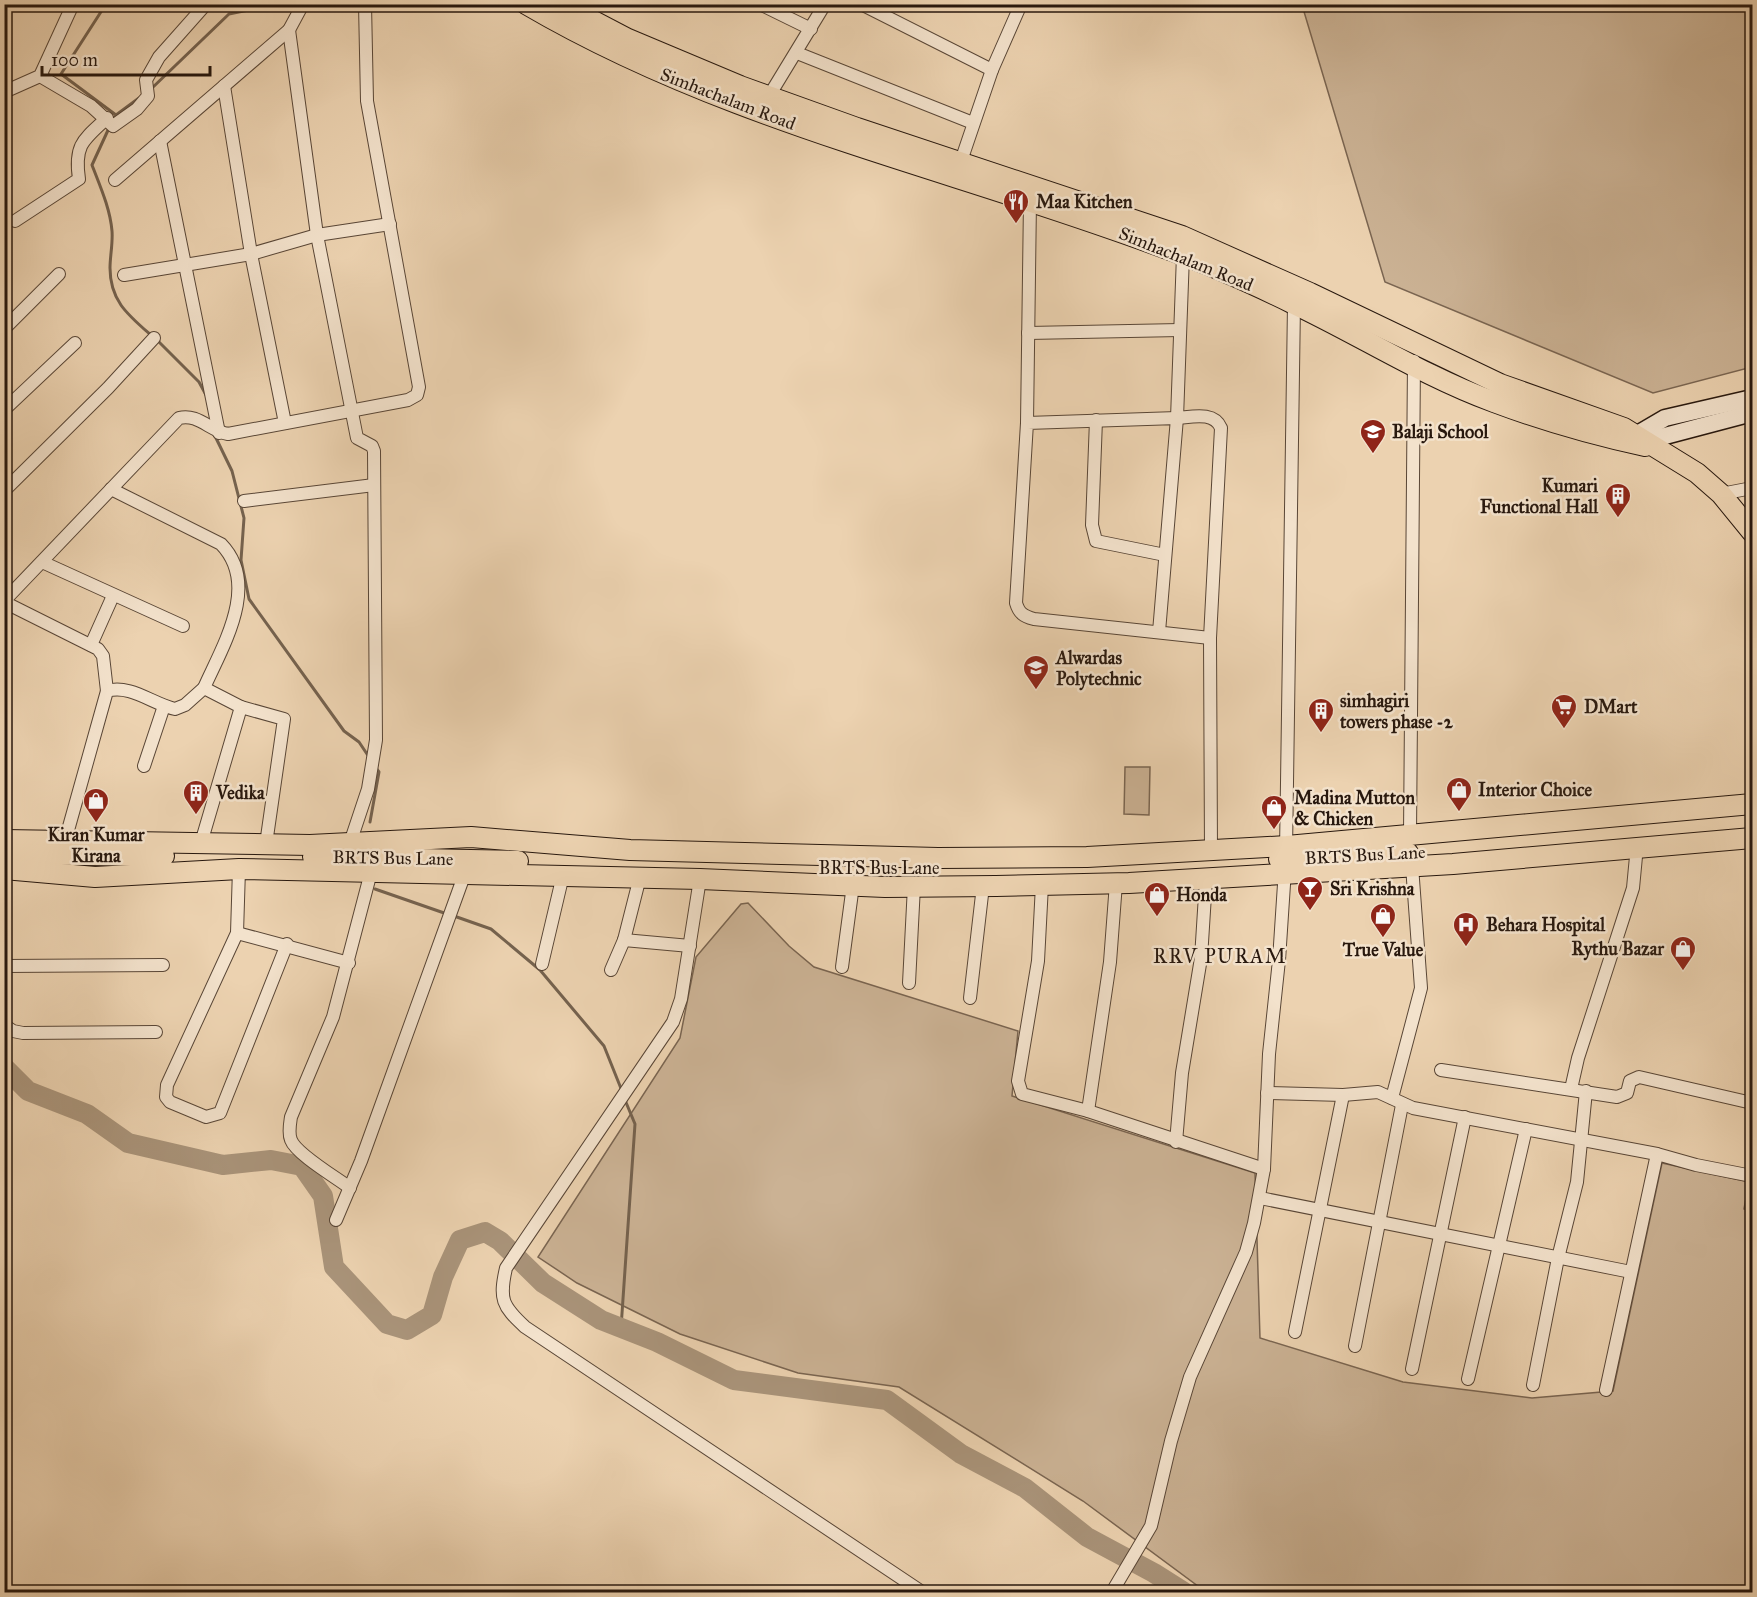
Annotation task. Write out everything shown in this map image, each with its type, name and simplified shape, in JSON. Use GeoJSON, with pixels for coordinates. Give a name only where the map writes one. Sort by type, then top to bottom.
{"type":"FeatureCollection","features":[{"type":"Feature","properties":{"kind":"main road","name":"Simhachalam Road"},"geometry":{"type":"LineString","coordinates":[[526,4],[584,19],[630,60],[819,135],[959,170],[1030,201],[1179,247],[1412,365],[1492,402],[1574,428],[1646,441],[1697,473],[1721,494],[1752,532]]}},
{"type":"Feature","properties":{"kind":"main road"},"geometry":{"type":"LineString","coordinates":[[561,4],[584,19],[628,39],[959,170],[1310,292],[1500,384],[1624,428],[1646,441]]}},
{"type":"Feature","properties":{"kind":"main road"},"geometry":{"type":"LineString","coordinates":[[4,869],[95,878],[239,869],[563,875],[914,886],[1116,883],[1206,879],[1286,859],[1410,834],[1752,804]]}},
{"type":"Feature","properties":{"kind":"main road","name":"BRTS Bus Lane"},"geometry":{"type":"LineString","coordinates":[[4,854],[407,858],[751,867],[1058,869],[1495,848],[1752,826]]}},
{"type":"Feature","properties":{"kind":"main road"},"geometry":{"type":"LineString","coordinates":[[4,840],[266,844],[499,838],[630,850],[938,858],[1087,857],[1211,851],[1286,859],[1412,866],[1752,837]]}},
{"type":"Feature","properties":{"kind":"street"},"geometry":{"type":"LineString","coordinates":[[4,92],[40,76],[73,4]]}},
{"type":"Feature","properties":{"kind":"street"},"geometry":{"type":"LineString","coordinates":[[15,221],[79,178],[77,152],[82,141],[110,122],[137,109],[148,96],[147,86],[159,57],[206,4]]}},
{"type":"Feature","properties":{"kind":"street"},"geometry":{"type":"LineString","coordinates":[[115,180],[289,30],[303,4]]}},
{"type":"Feature","properties":{"kind":"street"},"geometry":{"type":"LineString","coordinates":[[65,841],[107,691],[103,656],[91,645],[4,602],[179,418],[188,416],[219,433],[228,434],[408,400],[417,395],[418,387],[367,101],[365,4]]}},
{"type":"Feature","properties":{"kind":"street"},"geometry":{"type":"LineString","coordinates":[[760,4],[811,29]]}},
{"type":"Feature","properties":{"kind":"street"},"geometry":{"type":"LineString","coordinates":[[769,96],[825,4]]}},
{"type":"Feature","properties":{"kind":"street"},"geometry":{"type":"LineString","coordinates":[[861,4],[992,70]]}},
{"type":"Feature","properties":{"kind":"street"},"geometry":{"type":"LineString","coordinates":[[959,170],[992,70],[1021,4]]}},
{"type":"Feature","properties":{"kind":"street"},"geometry":{"type":"LineString","coordinates":[[289,30],[317,235],[357,438],[372,446],[374,451],[376,740],[371,772],[350,843]]}},
{"type":"Feature","properties":{"kind":"street"},"geometry":{"type":"LineString","coordinates":[[797,53],[973,123]]}},
{"type":"Feature","properties":{"kind":"street"},"geometry":{"type":"LineString","coordinates":[[40,76],[81,99],[110,122]]}},
{"type":"Feature","properties":{"kind":"street"},"geometry":{"type":"LineString","coordinates":[[224,86],[251,254],[285,423]]}},
{"type":"Feature","properties":{"kind":"street"},"geometry":{"type":"LineString","coordinates":[[160,141],[219,433]]}},
{"type":"Feature","properties":{"kind":"street"},"geometry":{"type":"LineString","coordinates":[[1030,201],[1027,423],[1016,603],[1018,610],[1022,615],[1034,619],[1210,639]]}},
{"type":"Feature","properties":{"kind":"street"},"geometry":{"type":"LineString","coordinates":[[124,275],[251,254],[317,235],[390,224]]}},
{"type":"Feature","properties":{"kind":"street"},"geometry":{"type":"LineString","coordinates":[[1159,632],[1176,418],[1180,330],[1179,247]]}},
{"type":"Feature","properties":{"kind":"street"},"geometry":{"type":"LineString","coordinates":[[4,328],[59,274]]}},
{"type":"Feature","properties":{"kind":"street"},"geometry":{"type":"LineString","coordinates":[[1112,1593],[1151,1526],[1171,1441],[1190,1377],[1246,1252],[1260,1198],[1286,859],[1294,304]]}},
{"type":"Feature","properties":{"kind":"street"},"geometry":{"type":"LineString","coordinates":[[1028,333],[1180,330]]}},
{"type":"Feature","properties":{"kind":"street"},"geometry":{"type":"LineString","coordinates":[[4,491],[108,388],[154,338]]}},
{"type":"Feature","properties":{"kind":"street"},"geometry":{"type":"LineString","coordinates":[[4,410],[75,343]]}},
{"type":"Feature","properties":{"kind":"street"},"geometry":{"type":"LineString","coordinates":[[1410,834],[1412,365],[1421,346]]}},
{"type":"Feature","properties":{"kind":"street"},"geometry":{"type":"LineString","coordinates":[[1646,441],[1665,418],[1752,398]]}},
{"type":"Feature","properties":{"kind":"street"},"geometry":{"type":"LineString","coordinates":[[1646,441],[1752,413]]}},
{"type":"Feature","properties":{"kind":"street"},"geometry":{"type":"LineString","coordinates":[[1027,423],[1212,417],[1218,420],[1221,428],[1210,639],[1211,851]]}},
{"type":"Feature","properties":{"kind":"street"},"geometry":{"type":"LineString","coordinates":[[1096,420],[1093,535],[1101,543],[1165,555]]}},
{"type":"Feature","properties":{"kind":"street"},"geometry":{"type":"LineString","coordinates":[[244,501],[374,485]]}},
{"type":"Feature","properties":{"kind":"street"},"geometry":{"type":"LineString","coordinates":[[1721,494],[1752,488]]}},
{"type":"Feature","properties":{"kind":"street"},"geometry":{"type":"LineString","coordinates":[[107,691],[128,691],[175,709],[185,705],[204,688],[238,608],[238,586],[231,559],[221,544],[111,489]]}},
{"type":"Feature","properties":{"kind":"street"},"geometry":{"type":"LineString","coordinates":[[42,562],[183,626]]}},
{"type":"Feature","properties":{"kind":"street"},"geometry":{"type":"LineString","coordinates":[[91,645],[112,598]]}},
{"type":"Feature","properties":{"kind":"street"},"geometry":{"type":"LineString","coordinates":[[204,688],[241,707],[284,719],[266,844]]}},
{"type":"Feature","properties":{"kind":"street"},"geometry":{"type":"LineString","coordinates":[[144,766],[164,706]]}},
{"type":"Feature","properties":{"kind":"street"},"geometry":{"type":"LineString","coordinates":[[201,843],[241,707]]}},
{"type":"Feature","properties":{"kind":"street"},"geometry":{"type":"LineString","coordinates":[[1571,1089],[1578,1058],[1633,888],[1637,846]]}},
{"type":"Feature","properties":{"kind":"street"},"geometry":{"type":"LineString","coordinates":[[1355,1346],[1381,1223],[1397,1101],[1421,988],[1412,866]]}},
{"type":"Feature","properties":{"kind":"street"},"geometry":{"type":"LineString","coordinates":[[239,869],[237,933],[165,1091],[170,1102],[206,1117],[220,1113],[287,945]]}},
{"type":"Feature","properties":{"kind":"street"},"geometry":{"type":"LineString","coordinates":[[350,1188],[299,1150],[291,1142],[289,1129],[291,1117],[333,1017],[371,872]]}},
{"type":"Feature","properties":{"kind":"street"},"geometry":{"type":"LineString","coordinates":[[336,1220],[350,1188],[465,873]]}},
{"type":"Feature","properties":{"kind":"street"},"geometry":{"type":"LineString","coordinates":[[542,964],[563,875]]}},
{"type":"Feature","properties":{"kind":"street"},"geometry":{"type":"LineString","coordinates":[[610,970],[624,940],[640,877]]}},
{"type":"Feature","properties":{"kind":"street"},"geometry":{"type":"LineString","coordinates":[[700,879],[681,999],[673,1022],[506,1269],[501,1292],[510,1313],[525,1327],[922,1593]]}},
{"type":"Feature","properties":{"kind":"street"},"geometry":{"type":"LineString","coordinates":[[1176,1142],[1182,1073],[1201,958],[1206,879]]}},
{"type":"Feature","properties":{"kind":"street"},"geometry":{"type":"LineString","coordinates":[[1088,1111],[1110,962],[1116,883]]}},
{"type":"Feature","properties":{"kind":"street"},"geometry":{"type":"LineString","coordinates":[[842,967],[853,885]]}},
{"type":"Feature","properties":{"kind":"street"},"geometry":{"type":"LineString","coordinates":[[1042,885],[1038,961],[1018,1088],[1029,1097],[1088,1111],[1176,1142],[1264,1168]]}},
{"type":"Feature","properties":{"kind":"street"},"geometry":{"type":"LineString","coordinates":[[909,983],[914,886]]}},
{"type":"Feature","properties":{"kind":"street"},"geometry":{"type":"LineString","coordinates":[[970,998],[983,886]]}},
{"type":"Feature","properties":{"kind":"street"},"geometry":{"type":"LineString","coordinates":[[237,933],[349,963]]}},
{"type":"Feature","properties":{"kind":"street"},"geometry":{"type":"LineString","coordinates":[[624,940],[690,946]]}},
{"type":"Feature","properties":{"kind":"street"},"geometry":{"type":"LineString","coordinates":[[4,966],[163,965]]}},
{"type":"Feature","properties":{"kind":"street"},"geometry":{"type":"LineString","coordinates":[[4,1025],[13,1031],[23,1033],[156,1032]]}},
{"type":"Feature","properties":{"kind":"street"},"geometry":{"type":"LineString","coordinates":[[1441,1070],[1623,1096],[1630,1081],[1639,1077],[1752,1103]]}},
{"type":"Feature","properties":{"kind":"street"},"geometry":{"type":"LineString","coordinates":[[1267,1093],[1343,1095],[1378,1092],[1397,1101],[1465,1117],[1656,1154],[1696,1166],[1752,1176]]}},
{"type":"Feature","properties":{"kind":"street"},"geometry":{"type":"LineString","coordinates":[[1533,1385],[1558,1258],[1575,1195],[1583,1141],[1586,1092]]}},
{"type":"Feature","properties":{"kind":"street"},"geometry":{"type":"LineString","coordinates":[[1295,1332],[1343,1095]]}},
{"type":"Feature","properties":{"kind":"street"},"geometry":{"type":"LineString","coordinates":[[1412,1370],[1465,1117]]}},
{"type":"Feature","properties":{"kind":"street"},"geometry":{"type":"LineString","coordinates":[[1468,1379],[1526,1129]]}},
{"type":"Feature","properties":{"kind":"street"},"geometry":{"type":"LineString","coordinates":[[1606,1390],[1656,1154]]}},
{"type":"Feature","properties":{"kind":"street"},"geometry":{"type":"LineString","coordinates":[[1260,1198],[1631,1272]]}},
{"type":"Feature","properties":{"kind":"shaded area"},"geometry":{"type":"Polygon","coordinates":[[[1302,5],[1752,5],[1752,367],[1653,393],[1385,282],[1302,5]]]}},
{"type":"Feature","properties":{"kind":"shaded area"},"geometry":{"type":"Polygon","coordinates":[[[1125,767],[1150,767],[1149,815],[1124,814],[1125,767]]]}},
{"type":"Feature","properties":{"kind":"shaded area"},"geometry":{"type":"Polygon","coordinates":[[[748,903],[789,946],[814,967],[1018,1031],[1012,1096],[1255,1173],[1260,1338],[1403,1382],[1532,1398],[1613,1391],[1662,1163],[1749,1182],[1744,1209],[1752,1211],[1752,1592],[1206,1592],[1083,1501],[899,1387],[798,1373],[680,1334],[577,1283],[538,1257],[680,1038],[696,957],[741,904],[748,903]]]}},
{"type":"Feature","properties":{"kind":"waterway"},"geometry":{"type":"LineString","coordinates":[[106,4],[61,74],[116,115],[114,120]]}},
{"type":"Feature","properties":{"kind":"waterway"},"geometry":{"type":"LineString","coordinates":[[151,89],[229,14],[258,8],[261,4]]}},
{"type":"Feature","properties":{"kind":"waterway"},"geometry":{"type":"LineString","coordinates":[[116,115],[139,98]]}},
{"type":"Feature","properties":{"kind":"waterway"},"geometry":{"type":"LineString","coordinates":[[109,128],[92,165],[111,222],[110,263],[113,290],[128,314],[152,336]]}},
{"type":"Feature","properties":{"kind":"waterway"},"geometry":{"type":"LineString","coordinates":[[157,340],[199,382],[206,395]]}},
{"type":"Feature","properties":{"kind":"waterway"},"geometry":{"type":"LineString","coordinates":[[215,436],[232,471],[244,518],[241,560],[249,599],[344,731],[359,742],[369,757]]}},
{"type":"Feature","properties":{"kind":"waterway"},"geometry":{"type":"LineString","coordinates":[[370,822],[379,772],[376,768]]}},
{"type":"Feature","properties":{"kind":"waterway"},"geometry":{"type":"LineString","coordinates":[[375,889],[447,914]]}},
{"type":"Feature","properties":{"kind":"waterway"},"geometry":{"type":"LineString","coordinates":[[454,916],[491,929],[540,970],[604,1046],[622,1091]]}},
{"type":"Feature","properties":{"kind":"waterway"},"geometry":{"type":"LineString","coordinates":[[4,1067],[28,1091],[87,1114],[128,1143],[223,1165],[271,1160],[302,1166],[323,1196],[334,1267],[387,1324],[407,1330],[432,1315],[443,1277],[460,1240],[485,1232],[500,1241],[543,1283],[601,1320],[657,1342],[734,1380],[887,1400],[961,1454],[1025,1488],[1087,1537],[1184,1592]]}},
{"type":"Feature","properties":{"kind":"waterway"},"geometry":{"type":"LineString","coordinates":[[621,1328],[635,1124],[625,1100]]}},
{"type":"Feature","properties":{"kind":"place","name":"Maa Kitchen"},"geometry":{"type":"Point","coordinates":[1016,225]}},
{"type":"Feature","properties":{"kind":"place","name":"Balaji School"},"geometry":{"type":"Point","coordinates":[1373,455]}},
{"type":"Feature","properties":{"kind":"place","name":"Kumari Functional Hall"},"geometry":{"type":"Point","coordinates":[1618,519]}},
{"type":"Feature","properties":{"kind":"place","name":"Alwardas Polytechnic"},"geometry":{"type":"Point","coordinates":[1036,691]}},
{"type":"Feature","properties":{"kind":"place","name":"DMart"},"geometry":{"type":"Point","coordinates":[1564,730]}},
{"type":"Feature","properties":{"kind":"place","name":"simhagiri towers phase -2"},"geometry":{"type":"Point","coordinates":[1321,734]}},
{"type":"Feature","properties":{"kind":"place","name":"Interior Choice"},"geometry":{"type":"Point","coordinates":[1459,813]}},
{"type":"Feature","properties":{"kind":"place","name":"Vedika"},"geometry":{"type":"Point","coordinates":[196,816]}},
{"type":"Feature","properties":{"kind":"place","name":"Kiran Kumar Kirana"},"geometry":{"type":"Point","coordinates":[96,824]}},
{"type":"Feature","properties":{"kind":"place","name":"Madina Mutton & Chicken"},"geometry":{"type":"Point","coordinates":[1274,831]}},
{"type":"Feature","properties":{"kind":"place","name":"Sri Krishna"},"geometry":{"type":"Point","coordinates":[1310,912]}},
{"type":"Feature","properties":{"kind":"place","name":"Honda"},"geometry":{"type":"Point","coordinates":[1157,918]}},
{"type":"Feature","properties":{"kind":"place","name":"True Value"},"geometry":{"type":"Point","coordinates":[1383,939]}},
{"type":"Feature","properties":{"kind":"place","name":"Behara Hospital"},"geometry":{"type":"Point","coordinates":[1466,948]}},
{"type":"Feature","properties":{"kind":"place","name":"Rythu Bazar"},"geometry":{"type":"Point","coordinates":[1683,972]}},
{"type":"Feature","properties":{"kind":"district","name":"RRV PURAM"},"geometry":{"type":"Point","coordinates":[1220,956]}}]}
